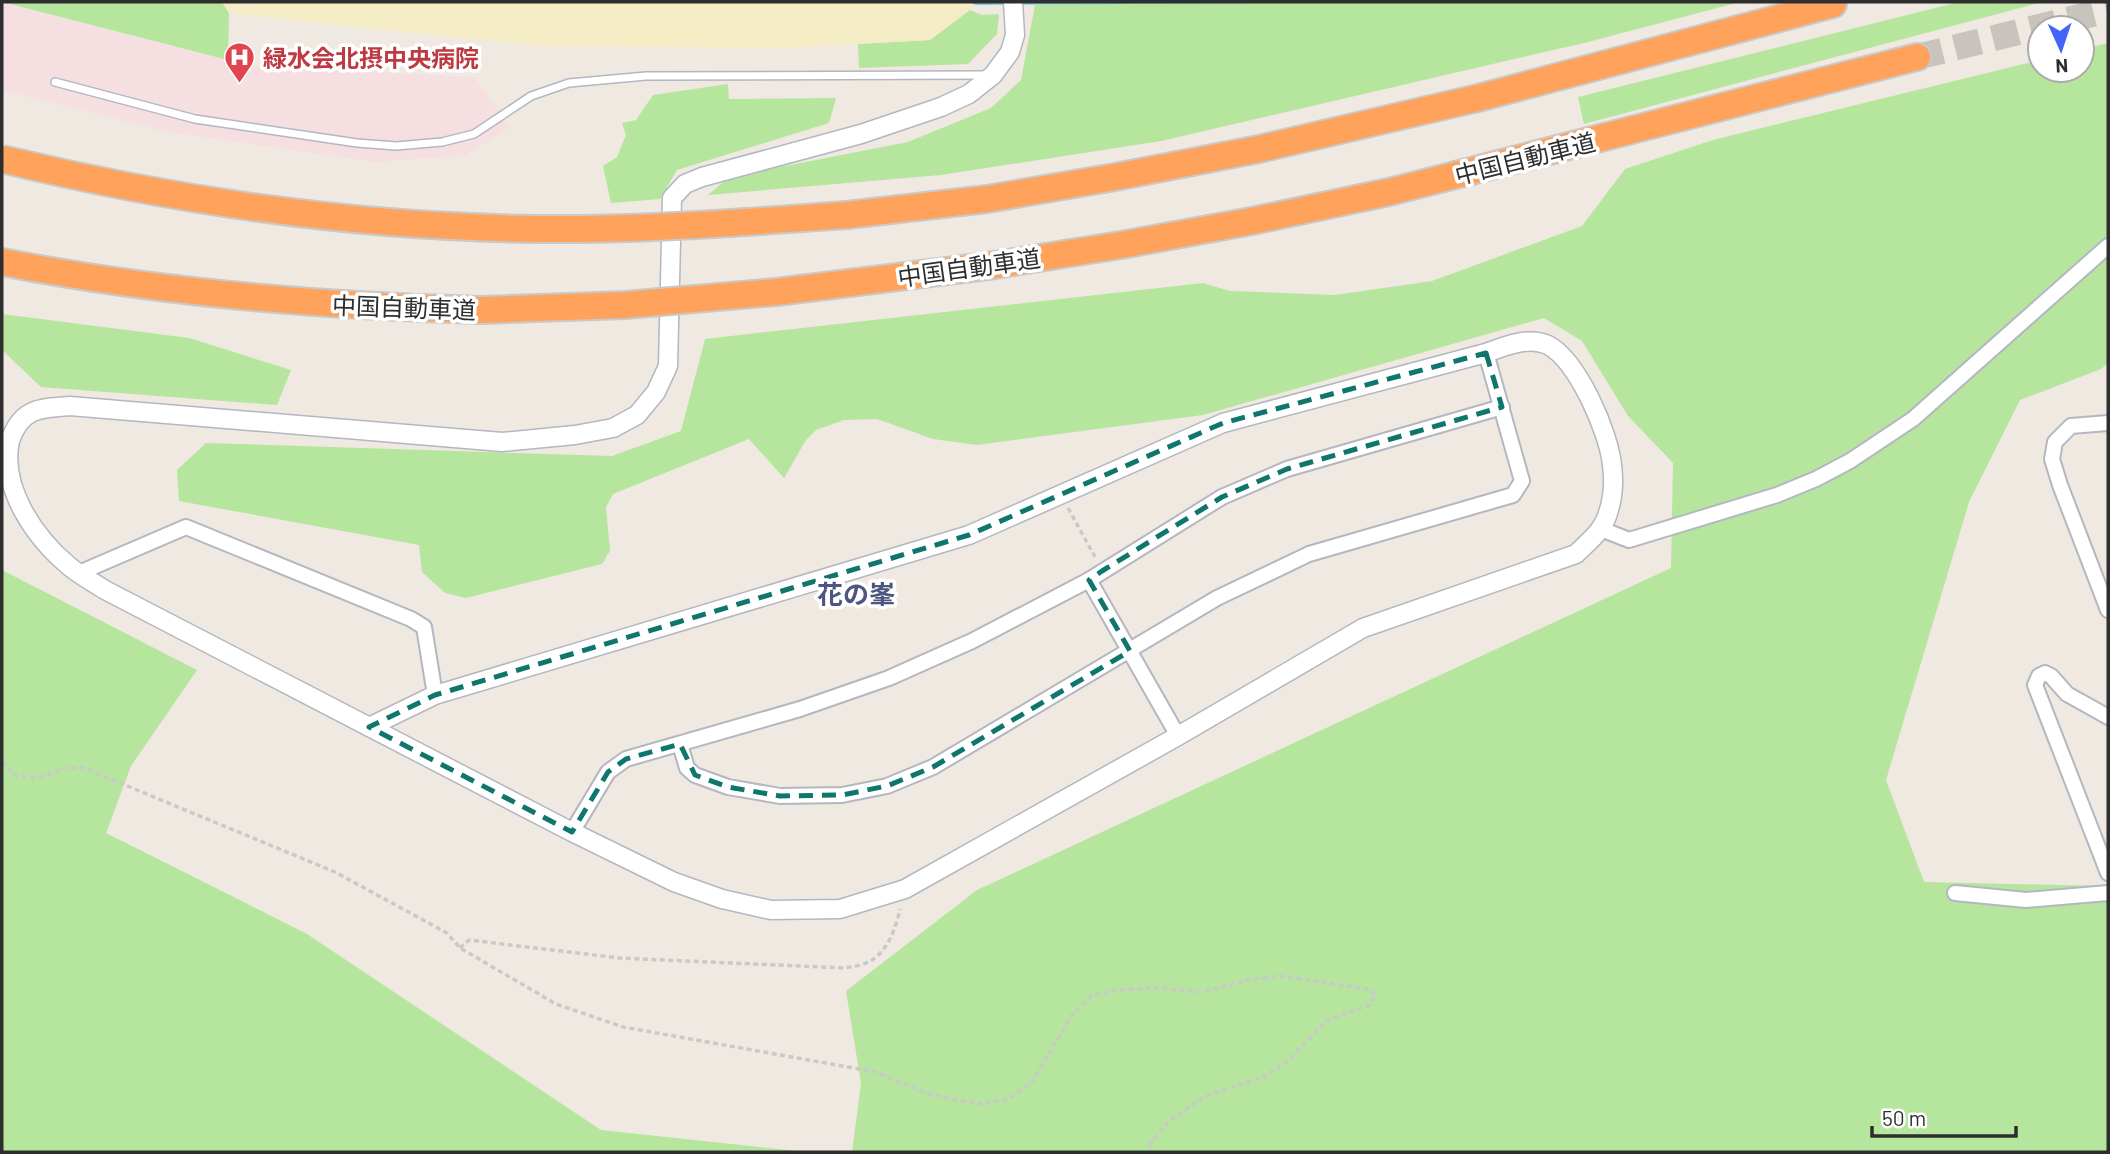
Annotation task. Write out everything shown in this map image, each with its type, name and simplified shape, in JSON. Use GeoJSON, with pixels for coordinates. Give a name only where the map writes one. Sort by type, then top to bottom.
{"type":"FeatureCollection","features":[{"type":"Feature","properties":{"kind":"highway"},"geometry":{"type":"LineString","coordinates":[[2,159],[88,180],[216,202],[338,218],[457,226],[595,229],[710,225],[847,215],[987,199],[1259,149],[1478,98],[1833,4]]}},
{"type":"Feature","properties":{"kind":"highway","name":"中国自動車道"},"geometry":{"type":"LineString","coordinates":[[2,262],[102,279],[266,299],[366,307],[482,310],[625,305],[776,292],[995,265],[1226,226],[1390,192],[1917,57]]}},
{"type":"Feature","properties":{"kind":"street"},"geometry":{"type":"LineString","coordinates":[[369,727],[435,695],[969,535],[1223,423],[1486,353],[1518,341],[1547,345],[1568,362],[1584,386],[1604,432],[1612,464],[1613,488],[1601,529],[1576,554],[1363,628],[1178,736],[905,889],[840,909],[771,910],[722,899],[674,882],[572,832],[369,727],[105,590],[69,567],[39,535],[19,508],[8,481],[6,455],[13,431],[24,416],[41,408],[70,406],[502,442],[575,435],[613,428],[637,415],[656,392],[668,366],[672,198],[685,184],[861,134],[941,107],[969,94],[993,75],[1010,52],[1015,35],[1013,2]]}},
{"type":"Feature","properties":{"kind":"street"},"geometry":{"type":"LineString","coordinates":[[1601,529],[1629,541],[1777,495],[1850,461],[1913,419],[2108,246]]}},
{"type":"Feature","properties":{"kind":"street"},"geometry":{"type":"LineString","coordinates":[[680,744],[687,768],[695,775],[728,787],[780,796],[842,794],[887,786],[933,767],[1217,598],[1309,554],[1513,495],[1522,481],[1486,353]]}},
{"type":"Feature","properties":{"kind":"street"},"geometry":{"type":"LineString","coordinates":[[572,832],[608,772],[626,759],[800,709],[889,678],[972,641],[1089,580],[1222,497],[1287,469],[1502,407]]}},
{"type":"Feature","properties":{"kind":"street"},"geometry":{"type":"LineString","coordinates":[[2108,423],[2071,426],[2055,442],[2052,459],[2108,610]]}},
{"type":"Feature","properties":{"kind":"street"},"geometry":{"type":"LineString","coordinates":[[79,573],[186,527],[424,626],[435,695]]}},
{"type":"Feature","properties":{"kind":"street"},"geometry":{"type":"LineString","coordinates":[[1089,580],[1178,736]]}},
{"type":"Feature","properties":{"kind":"street"},"geometry":{"type":"LineString","coordinates":[[2108,717],[2067,694],[2051,676],[2045,673],[2039,676],[2035,685],[2108,873]]}},
{"type":"Feature","properties":{"kind":"street"},"geometry":{"type":"LineString","coordinates":[[1955,893],[2026,901],[2108,893]]}},
{"type":"Feature","properties":{"kind":"lane"},"geometry":{"type":"LineString","coordinates":[[55,82],[195,119],[357,143],[396,146],[442,142],[474,134],[531,96],[569,83],[646,76],[993,75]]}},
{"type":"Feature","properties":{"kind":"path"},"geometry":{"type":"LineString","coordinates":[[1061,495],[1090,548]]}},
{"type":"Feature","properties":{"kind":"path"},"geometry":{"type":"LineString","coordinates":[[2,762],[17,776],[37,778],[65,768],[84,768],[335,872],[447,933],[460,948],[556,1004],[623,1027],[876,1072],[926,1093],[956,1100],[981,1104],[1009,1099],[1031,1083],[1073,1014],[1091,995],[1118,990],[1158,988],[1202,992],[1252,979],[1282,976],[1367,989],[1376,994],[1369,1005],[1326,1021],[1290,1059],[1264,1077],[1206,1096],[1172,1119],[1151,1141],[1150,1152]]}},
{"type":"Feature","properties":{"kind":"path"},"geometry":{"type":"LineString","coordinates":[[460,948],[469,940],[619,958],[844,968],[869,962],[886,946],[897,923],[905,889]]}},
{"type":"Feature","properties":{"kind":"highlighted area"},"geometry":{"type":"Polygon","coordinates":[[[1486,353],[1502,407],[1287,469],[1222,497],[1089,580],[1130,651],[933,767],[887,786],[842,795],[780,796],[728,787],[695,775],[680,744],[626,759],[608,772],[572,832],[369,727],[435,695],[969,535],[1223,423],[1486,353]]]}},
{"type":"Feature","properties":{"kind":"shaded area","name":"緑水会北摂中央病院"},"geometry":{"type":"Polygon","coordinates":[[[2,3],[251,66],[474,77],[509,127],[466,155],[375,162],[168,132],[2,90],[2,3]]]}},
{"type":"Feature","properties":{"kind":"green space"},"geometry":{"type":"Polygon","coordinates":[[[2,2],[222,2],[229,13],[228,60],[2,2]]]}},
{"type":"Feature","properties":{"kind":"green space"},"geometry":{"type":"Polygon","coordinates":[[[1206,2],[1740,2],[1588,42],[1161,141],[941,175],[708,195],[729,177],[908,142],[991,108],[1021,80],[1035,5],[1206,2]]]}},
{"type":"Feature","properties":{"kind":"green space"},"geometry":{"type":"Polygon","coordinates":[[[1959,2],[2042,2],[1584,124],[1578,97],[1959,2]]]}},
{"type":"Feature","properties":{"kind":"green space"},"geometry":{"type":"Polygon","coordinates":[[[970,10],[982,15],[999,14],[997,34],[968,64],[859,68],[858,44],[930,40],[970,10]]]}},
{"type":"Feature","properties":{"kind":"green space"},"geometry":{"type":"Polygon","coordinates":[[[2108,43],[2108,363],[2101,369],[2020,400],[1969,502],[1886,780],[1924,882],[2108,886],[2108,1152],[852,1152],[861,1083],[846,991],[977,890],[1671,568],[1673,463],[1628,416],[1582,341],[1544,318],[1203,415],[977,445],[933,439],[877,419],[844,420],[816,430],[806,440],[784,478],[749,439],[613,494],[606,507],[610,551],[602,564],[466,598],[445,593],[422,572],[419,545],[179,501],[177,470],[206,443],[612,456],[681,431],[705,339],[1203,283],[1230,291],[1335,295],[1432,281],[1582,226],[1625,169],[1713,140],[2026,63],[2026,84],[2096,84],[2096,46],[2108,43]]]}},
{"type":"Feature","properties":{"kind":"green space"},"geometry":{"type":"Polygon","coordinates":[[[728,84],[729,99],[836,98],[829,123],[677,170],[660,199],[611,203],[603,166],[617,157],[626,135],[622,123],[636,120],[653,95],[728,84]]]}},
{"type":"Feature","properties":{"kind":"green space"},"geometry":{"type":"Polygon","coordinates":[[[2,314],[189,338],[291,370],[277,405],[41,387],[2,350],[2,314]]]}},
{"type":"Feature","properties":{"kind":"green space"},"geometry":{"type":"Polygon","coordinates":[[[2,570],[197,670],[131,766],[106,833],[307,934],[601,1130],[807,1152],[2,1152],[2,570]]]}},
{"type":"Feature","properties":{"kind":"sand"},"geometry":{"type":"Polygon","coordinates":[[[222,2],[967,2],[976,5],[930,40],[787,48],[536,46],[229,13],[222,2]]]}},
{"type":"Feature","properties":{"kind":"water"},"geometry":{"type":"Polygon","coordinates":[[[967,2],[1416,2],[976,5],[967,2]]]}},
{"type":"Feature","properties":{"kind":"tunnel"},"geometry":{"type":"LineString","coordinates":[[1917,57],[2108,10]]}},
{"type":"Feature","properties":{"kind":"place","name":"緑水会北摂中央病院"},"geometry":{"type":"Point","coordinates":[240,84]}},
{"type":"Feature","properties":{"kind":"district","name":"花の峯"},"geometry":{"type":"Point","coordinates":[856,593]}}]}
